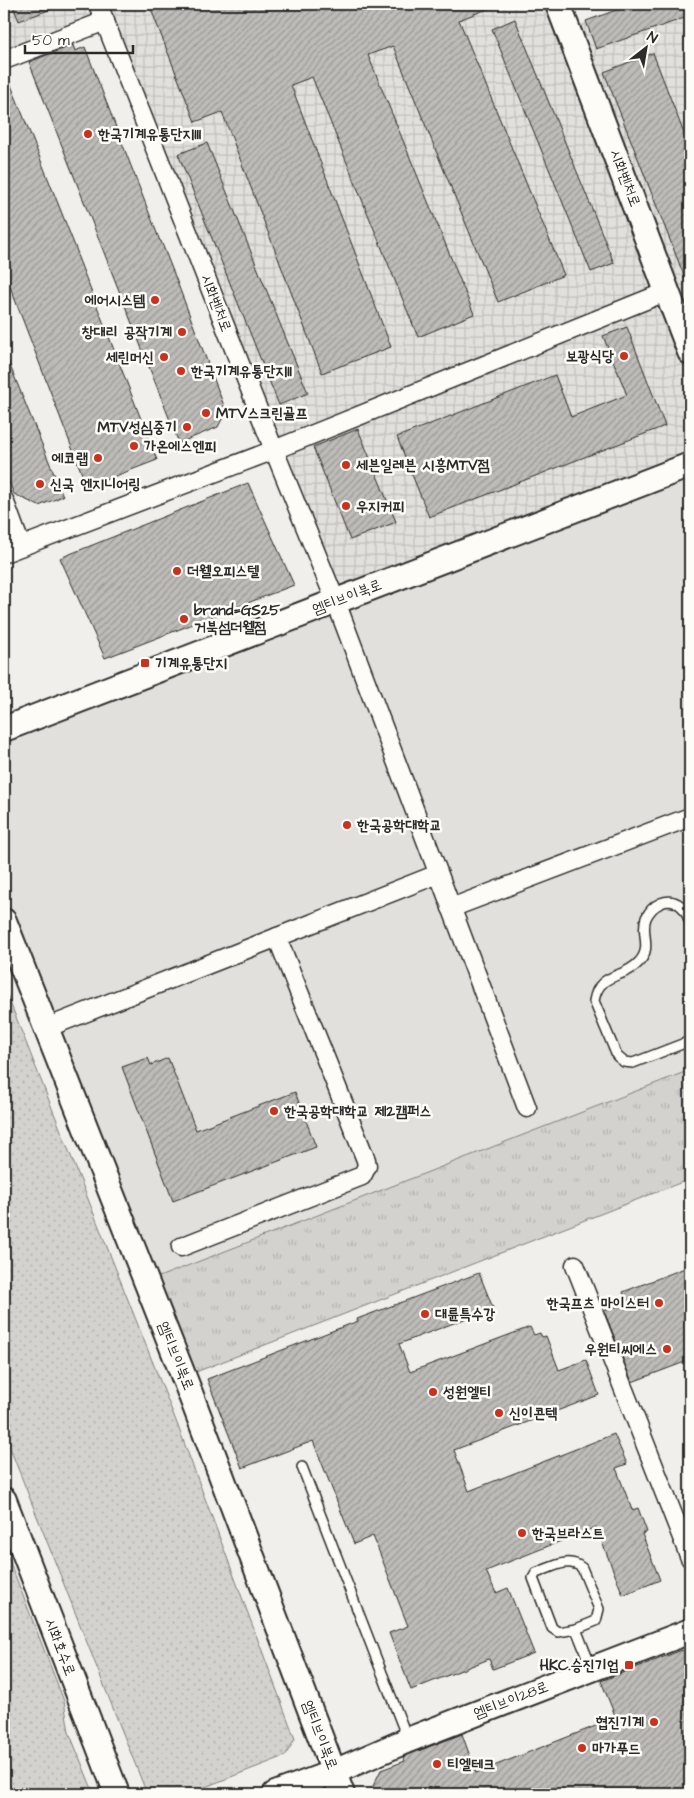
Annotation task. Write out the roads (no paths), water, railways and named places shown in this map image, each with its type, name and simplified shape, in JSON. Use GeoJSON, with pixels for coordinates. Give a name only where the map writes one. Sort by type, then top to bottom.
{"type":"FeatureCollection","features":[{"type":"Feature","properties":{"kind":"street","name":"시화벤처로"},"geometry":{"type":"LineString","coordinates":[[98,4],[336,602],[527,1108]]}},
{"type":"Feature","properties":{"kind":"street","name":"시화벤처로"},"geometry":{"type":"LineString","coordinates":[[558,4],[690,352]]}},
{"type":"Feature","properties":{"kind":"street"},"geometry":{"type":"LineString","coordinates":[[4,60],[105,21]]}},
{"type":"Feature","properties":{"kind":"street"},"geometry":{"type":"LineString","coordinates":[[4,553],[274,450],[668,291]]}},
{"type":"Feature","properties":{"kind":"street","name":"엠티브이북로"},"geometry":{"type":"LineString","coordinates":[[4,729],[690,465]]}},
{"type":"Feature","properties":{"kind":"street"},"geometry":{"type":"LineString","coordinates":[[4,500],[22,546]]}},
{"type":"Feature","properties":{"kind":"street"},"geometry":{"type":"LineString","coordinates":[[451,908],[689,822]]}},
{"type":"Feature","properties":{"kind":"street"},"geometry":{"type":"LineString","coordinates":[[46,1028],[438,874]]}},
{"type":"Feature","properties":{"kind":"street","name":"엠티브이북로"},"geometry":{"type":"LineString","coordinates":[[4,921],[187,1385],[342,1794]]}},
{"type":"Feature","properties":{"kind":"street"},"geometry":{"type":"LineString","coordinates":[[181,1247],[362,1176],[366,1172],[366,1160],[277,937]]}},
{"type":"Feature","properties":{"kind":"street"},"geometry":{"type":"LineString","coordinates":[[575,1265],[690,1558]]}},
{"type":"Feature","properties":{"kind":"street","name":"시화호수로"},"geometry":{"type":"LineString","coordinates":[[4,1500],[117,1794]]}},
{"type":"Feature","properties":{"kind":"street","name":"엠티브이28로"},"geometry":{"type":"LineString","coordinates":[[275,1794],[334,1772],[408,1740],[690,1631]]}},
{"type":"Feature","properties":{"kind":"lane"},"geometry":{"type":"LineString","coordinates":[[690,923],[681,906],[673,902],[656,904],[646,920],[646,950],[641,960],[634,967],[600,984],[595,993],[594,1001],[617,1056],[624,1062],[633,1063],[690,1041]]}},
{"type":"Feature","properties":{"kind":"lane"},"geometry":{"type":"LineString","coordinates":[[302,1467],[408,1740]]}},
{"type":"Feature","properties":{"kind":"lane"},"geometry":{"type":"LineString","coordinates":[[569,1561],[576,1563],[582,1568],[599,1609],[596,1621],[576,1629],[558,1632],[552,1628],[535,1586],[533,1578],[536,1573],[569,1561]]}},
{"type":"Feature","properties":{"kind":"lane"},"geometry":{"type":"LineString","coordinates":[[576,1629],[592,1669]]}},
{"type":"Feature","properties":{"kind":"place","name":"한국기계유통단지III"},"geometry":{"type":"Point","coordinates":[88,134]}},
{"type":"Feature","properties":{"kind":"place","name":"에어시스템"},"geometry":{"type":"Point","coordinates":[155,300]}},
{"type":"Feature","properties":{"kind":"place","name":"창대리 공작기계"},"geometry":{"type":"Point","coordinates":[182,332]}},
{"type":"Feature","properties":{"kind":"place","name":"보광식당"},"geometry":{"type":"Point","coordinates":[624,356]}},
{"type":"Feature","properties":{"kind":"place","name":"세린머신"},"geometry":{"type":"Point","coordinates":[164,357]}},
{"type":"Feature","properties":{"kind":"place","name":"한국기계유통단지II"},"geometry":{"type":"Point","coordinates":[181,371]}},
{"type":"Feature","properties":{"kind":"place","name":"MTV스크린골프"},"geometry":{"type":"Point","coordinates":[206,413]}},
{"type":"Feature","properties":{"kind":"place","name":"MTV성심중기"},"geometry":{"type":"Point","coordinates":[187,427]}},
{"type":"Feature","properties":{"kind":"place","name":"가온에스엔피"},"geometry":{"type":"Point","coordinates":[134,446]}},
{"type":"Feature","properties":{"kind":"place","name":"에코랩"},"geometry":{"type":"Point","coordinates":[98,458]}},
{"type":"Feature","properties":{"kind":"place","name":"세븐일레븐 시흥MTV점"},"geometry":{"type":"Point","coordinates":[346,465]}},
{"type":"Feature","properties":{"kind":"place","name":"신국 엔지니어링"},"geometry":{"type":"Point","coordinates":[40,484]}},
{"type":"Feature","properties":{"kind":"place","name":"우지커피"},"geometry":{"type":"Point","coordinates":[346,506]}},
{"type":"Feature","properties":{"kind":"place","name":"더웰오피스텔"},"geometry":{"type":"Point","coordinates":[177,571]}},
{"type":"Feature","properties":{"kind":"place","name":"brand=GS25 거북섬더웰점"},"geometry":{"type":"Point","coordinates":[184,619]}},
{"type":"Feature","properties":{"kind":"place","name":"기계유통단지"},"geometry":{"type":"Point","coordinates":[145,663]}},
{"type":"Feature","properties":{"kind":"place","name":"한국공학대학교"},"geometry":{"type":"Point","coordinates":[347,825]}},
{"type":"Feature","properties":{"kind":"place","name":"한국공학대학교 제2캠퍼스"},"geometry":{"type":"Point","coordinates":[274,1111]}},
{"type":"Feature","properties":{"kind":"place","name":"한국프츠 마이스터"},"geometry":{"type":"Point","coordinates":[659,1303]}},
{"type":"Feature","properties":{"kind":"place","name":"대륜특수강"},"geometry":{"type":"Point","coordinates":[425,1314]}},
{"type":"Feature","properties":{"kind":"place","name":"우원티씨에스"},"geometry":{"type":"Point","coordinates":[667,1349]}},
{"type":"Feature","properties":{"kind":"place","name":"성원엘티"},"geometry":{"type":"Point","coordinates":[433,1392]}},
{"type":"Feature","properties":{"kind":"place","name":"신이콘텍"},"geometry":{"type":"Point","coordinates":[499,1413]}},
{"type":"Feature","properties":{"kind":"place","name":"한국브라스트"},"geometry":{"type":"Point","coordinates":[522,1533]}},
{"type":"Feature","properties":{"kind":"place","name":"HKC.승진기업"},"geometry":{"type":"Point","coordinates":[629,1665]}},
{"type":"Feature","properties":{"kind":"place","name":"협진기계"},"geometry":{"type":"Point","coordinates":[654,1722]}},
{"type":"Feature","properties":{"kind":"place","name":"마가푸드"},"geometry":{"type":"Point","coordinates":[582,1748]}},
{"type":"Feature","properties":{"kind":"place","name":"티엘테크"},"geometry":{"type":"Point","coordinates":[437,1764]}}]}
